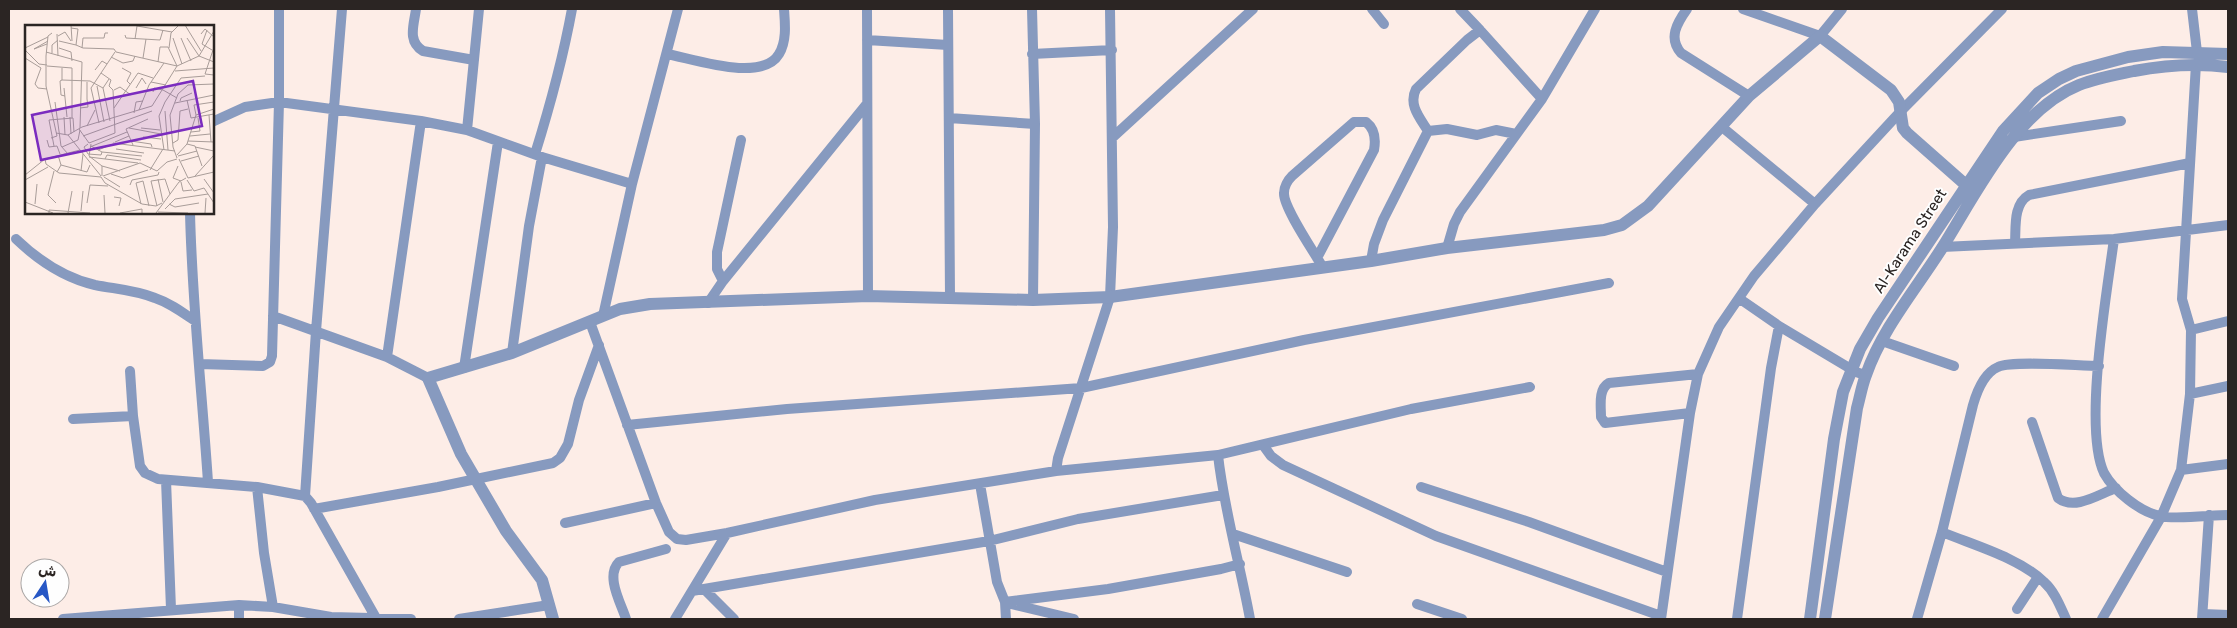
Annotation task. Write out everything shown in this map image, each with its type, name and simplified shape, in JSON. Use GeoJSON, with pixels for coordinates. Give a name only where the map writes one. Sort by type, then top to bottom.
{"type":"FeatureCollection","features":[{"type":"Feature","properties":{"kind":"street"},"geometry":{"type":"LineString","coordinates":[[200,364],[267,365],[272,356],[279,102],[279,9]]}},
{"type":"Feature","properties":{"kind":"street"},"geometry":{"type":"LineString","coordinates":[[342,9],[316,331],[305,496],[376,618]]}},
{"type":"Feature","properties":{"kind":"street"},"geometry":{"type":"LineString","coordinates":[[416,9],[412,39],[417,47],[423,51],[474,60]]}},
{"type":"Feature","properties":{"kind":"street"},"geometry":{"type":"LineString","coordinates":[[467,130],[479,9]]}},
{"type":"Feature","properties":{"kind":"street"},"geometry":{"type":"LineString","coordinates":[[512,353],[539,155],[566,46],[572,9]]}},
{"type":"Feature","properties":{"kind":"street"},"geometry":{"type":"LineString","coordinates":[[603,316],[632,184],[678,9]]}},
{"type":"Feature","properties":{"kind":"street"},"geometry":{"type":"LineString","coordinates":[[667,54],[743,69],[764,67],[775,59],[783,46],[785,36],[784,9]]}},
{"type":"Feature","properties":{"kind":"street"},"geometry":{"type":"LineString","coordinates":[[866,9],[868,296]]}},
{"type":"Feature","properties":{"kind":"street"},"geometry":{"type":"LineString","coordinates":[[948,9],[950,298]]}},
{"type":"Feature","properties":{"kind":"street"},"geometry":{"type":"LineString","coordinates":[[1032,9],[1035,124],[1033,300]]}},
{"type":"Feature","properties":{"kind":"street"},"geometry":{"type":"LineString","coordinates":[[1056,471],[1058,458],[1110,297],[1113,227],[1113,137],[1110,9]]}},
{"type":"Feature","properties":{"kind":"street"},"geometry":{"type":"LineString","coordinates":[[1113,137],[1253,9]]}},
{"type":"Feature","properties":{"kind":"street"},"geometry":{"type":"LineString","coordinates":[[1372,9],[1384,24]]}},
{"type":"Feature","properties":{"kind":"street"},"geometry":{"type":"LineString","coordinates":[[1460,9],[1542,99]]}},
{"type":"Feature","properties":{"kind":"street"},"geometry":{"type":"LineString","coordinates":[[1447,248],[1454,224],[1460,212],[1542,99],[1595,9]]}},
{"type":"Feature","properties":{"kind":"street"},"geometry":{"type":"LineString","coordinates":[[1687,9],[1676,29],[1674,38],[1677,48],[1681,53],[1749,96]]}},
{"type":"Feature","properties":{"kind":"street"},"geometry":{"type":"LineString","coordinates":[[1743,9],[1820,36],[1891,90],[1899,102],[1903,128],[1906,133],[1971,189]]}},
{"type":"Feature","properties":{"kind":"street"},"geometry":{"type":"LineString","coordinates":[[428,378],[512,353],[603,316],[634,306],[868,296],[1033,300],[1110,297],[1319,262],[1371,261],[1447,248],[1584,232],[1622,225],[1648,206],[1749,96],[1820,36],[1842,9]]}},
{"type":"Feature","properties":{"kind":"street"},"geometry":{"type":"LineString","coordinates":[[1263,445],[1271,456],[1284,465],[1436,536],[1661,617],[1690,413],[1698,374],[1719,327],[1754,276],[1815,204],[1901,111],[2002,9]]}},
{"type":"Feature","properties":{"kind":"street"},"geometry":{"type":"LineString","coordinates":[[2102,619],[2161,517],[2181,470],[2190,394],[2190,330],[2182,300],[2197,58],[2192,9]]}},
{"type":"Feature","properties":{"kind":"street"},"geometry":{"type":"LineString","coordinates":[[1428,131],[1414,107],[1413,95],[1416,89],[1480,30]]}},
{"type":"Feature","properties":{"kind":"street"},"geometry":{"type":"LineString","coordinates":[[867,40],[948,45]]}},
{"type":"Feature","properties":{"kind":"street"},"geometry":{"type":"LineString","coordinates":[[1032,54],[1112,50]]}},
{"type":"Feature","properties":{"kind":"street","name":"Al-Karama Street"},"geometry":{"type":"LineString","coordinates":[[1826,619],[1857,408],[1866,375],[1882,341],[1942,247],[2003,131],[2038,93],[2059,79],[2076,71],[2128,57],[2163,52],[2197,58],[2228,67]]}},
{"type":"Feature","properties":{"kind":"street","name":"Al-Karama Street"},"geometry":{"type":"LineString","coordinates":[[1810,619],[1834,439],[1843,392],[1867,336],[1971,189],[2014,137],[2052,100],[2078,85],[2111,75],[2197,58],[2228,54]]}},
{"type":"Feature","properties":{"kind":"street"},"geometry":{"type":"LineString","coordinates":[[214,121],[245,107],[279,102],[422,121],[467,130],[498,142],[632,184]]}},
{"type":"Feature","properties":{"kind":"street"},"geometry":{"type":"LineString","coordinates":[[708,303],[723,281],[866,105]]}},
{"type":"Feature","properties":{"kind":"street"},"geometry":{"type":"LineString","coordinates":[[949,118],[1035,124]]}},
{"type":"Feature","properties":{"kind":"street"},"geometry":{"type":"LineString","coordinates":[[387,357],[422,121]]}},
{"type":"Feature","properties":{"kind":"street"},"geometry":{"type":"LineString","coordinates":[[2014,137],[2122,121]]}},
{"type":"Feature","properties":{"kind":"street"},"geometry":{"type":"LineString","coordinates":[[1354,122],[1366,122],[1371,126],[1374,134],[1374,150],[1319,262],[1289,210],[1285,199],[1285,186],[1292,176],[1354,122]]}},
{"type":"Feature","properties":{"kind":"street"},"geometry":{"type":"LineString","coordinates":[[1722,127],[1815,204]]}},
{"type":"Feature","properties":{"kind":"street"},"geometry":{"type":"LineString","coordinates":[[1428,131],[1447,129],[1478,135],[1496,130],[1516,134]]}},
{"type":"Feature","properties":{"kind":"street"},"geometry":{"type":"LineString","coordinates":[[1371,261],[1374,244],[1382,220],[1428,131]]}},
{"type":"Feature","properties":{"kind":"street"},"geometry":{"type":"LineString","coordinates":[[723,281],[718,269],[717,252],[741,140]]}},
{"type":"Feature","properties":{"kind":"street"},"geometry":{"type":"LineString","coordinates":[[464,368],[498,142]]}},
{"type":"Feature","properties":{"kind":"street"},"geometry":{"type":"LineString","coordinates":[[2015,243],[2020,202],[2029,195],[2190,163]]}},
{"type":"Feature","properties":{"kind":"street"},"geometry":{"type":"LineString","coordinates":[[190,214],[191,286],[200,364],[208,482]]}},
{"type":"Feature","properties":{"kind":"street"},"geometry":{"type":"LineString","coordinates":[[1942,247],[2114,239],[2228,225]]}},
{"type":"Feature","properties":{"kind":"street"},"geometry":{"type":"LineString","coordinates":[[16,239],[45,264],[95,285],[136,291],[157,298],[195,321]]}},
{"type":"Feature","properties":{"kind":"street"},"geometry":{"type":"LineString","coordinates":[[2114,239],[2099,366],[2095,437],[2105,473],[2116,488],[2142,509],[2161,517],[2228,515]]}},
{"type":"Feature","properties":{"kind":"street"},"geometry":{"type":"LineString","coordinates":[[627,425],[787,409],[1082,388],[1304,340],[1609,283]]}},
{"type":"Feature","properties":{"kind":"street"},"geometry":{"type":"LineString","coordinates":[[1740,299],[1779,326],[1852,369],[1866,375]]}},
{"type":"Feature","properties":{"kind":"street"},"geometry":{"type":"LineString","coordinates":[[272,316],[387,357],[428,378],[461,454],[506,531],[542,580],[553,619]]}},
{"type":"Feature","properties":{"kind":"street"},"geometry":{"type":"LineString","coordinates":[[2190,330],[2228,321]]}},
{"type":"Feature","properties":{"kind":"street"},"geometry":{"type":"LineString","coordinates":[[590,322],[656,503],[669,532],[678,539],[686,540],[727,533],[875,500],[1056,471],[1218,455],[1411,409],[1530,387]]}},
{"type":"Feature","properties":{"kind":"street"},"geometry":{"type":"LineString","coordinates":[[1736,619],[1771,368],[1779,326]]}},
{"type":"Feature","properties":{"kind":"street"},"geometry":{"type":"LineString","coordinates":[[1882,341],[1954,366]]}},
{"type":"Feature","properties":{"kind":"street"},"geometry":{"type":"LineString","coordinates":[[314,509],[544,466],[560,458],[568,444],[579,400],[599,345]]}},
{"type":"Feature","properties":{"kind":"street"},"geometry":{"type":"LineString","coordinates":[[1917,619],[1942,532],[1972,405],[1980,385],[1998,367],[2013,364],[2099,366]]}},
{"type":"Feature","properties":{"kind":"street"},"geometry":{"type":"LineString","coordinates":[[130,371],[133,416],[140,466],[150,476],[166,480],[257,487],[305,496]]}},
{"type":"Feature","properties":{"kind":"street"},"geometry":{"type":"LineString","coordinates":[[1690,413],[1605,422],[1601,418],[1602,390],[1609,383],[1698,374]]}},
{"type":"Feature","properties":{"kind":"street"},"geometry":{"type":"LineString","coordinates":[[2190,394],[2228,386]]}},
{"type":"Feature","properties":{"kind":"street"},"geometry":{"type":"LineString","coordinates":[[73,419],[133,416]]}},
{"type":"Feature","properties":{"kind":"street"},"geometry":{"type":"LineString","coordinates":[[2032,422],[2058,498],[2069,503],[2084,501],[2116,488]]}},
{"type":"Feature","properties":{"kind":"street"},"geometry":{"type":"LineString","coordinates":[[1218,455],[1223,496],[1240,564],[1250,619]]}},
{"type":"Feature","properties":{"kind":"street"},"geometry":{"type":"LineString","coordinates":[[2181,470],[2228,464]]}},
{"type":"Feature","properties":{"kind":"street"},"geometry":{"type":"LineString","coordinates":[[166,480],[171,609]]}},
{"type":"Feature","properties":{"kind":"street"},"geometry":{"type":"LineString","coordinates":[[980,484],[997,582],[1005,602],[1005,619],[1002,619]]}},
{"type":"Feature","properties":{"kind":"street"},"geometry":{"type":"LineString","coordinates":[[257,487],[264,553],[273,607]]}},
{"type":"Feature","properties":{"kind":"street"},"geometry":{"type":"LineString","coordinates":[[1422,487],[1530,522],[1667,572]]}},
{"type":"Feature","properties":{"kind":"street"},"geometry":{"type":"LineString","coordinates":[[692,591],[989,541],[1078,519],[1223,496]]}},
{"type":"Feature","properties":{"kind":"street"},"geometry":{"type":"LineString","coordinates":[[565,523],[656,503]]}},
{"type":"Feature","properties":{"kind":"street"},"geometry":{"type":"LineString","coordinates":[[2209,515],[2202,617],[2228,615]]}},
{"type":"Feature","properties":{"kind":"street"},"geometry":{"type":"LineString","coordinates":[[1942,532],[2020,565],[2038,577],[2056,597],[2066,619]]}},
{"type":"Feature","properties":{"kind":"street"},"geometry":{"type":"LineString","coordinates":[[675,619],[727,533]]}},
{"type":"Feature","properties":{"kind":"street"},"geometry":{"type":"LineString","coordinates":[[1233,534],[1347,572]]}},
{"type":"Feature","properties":{"kind":"street"},"geometry":{"type":"LineString","coordinates":[[626,619],[613,576],[616,565],[618,562],[666,549]]}},
{"type":"Feature","properties":{"kind":"street"},"geometry":{"type":"LineString","coordinates":[[1005,602],[1108,589],[1240,564]]}},
{"type":"Feature","properties":{"kind":"street"},"geometry":{"type":"LineString","coordinates":[[2017,609],[2038,577]]}},
{"type":"Feature","properties":{"kind":"street"},"geometry":{"type":"LineString","coordinates":[[705,590],[734,619]]}},
{"type":"Feature","properties":{"kind":"street"},"geometry":{"type":"LineString","coordinates":[[1005,602],[1074,619]]}},
{"type":"Feature","properties":{"kind":"street"},"geometry":{"type":"LineString","coordinates":[[1417,604],[1462,619]]}},
{"type":"Feature","properties":{"kind":"street"},"geometry":{"type":"LineString","coordinates":[[239,605],[239,619]]}},
{"type":"Feature","properties":{"kind":"street"},"geometry":{"type":"LineString","coordinates":[[63,619],[239,605],[273,607],[315,617],[411,619]]}},
{"type":"Feature","properties":{"kind":"street"},"geometry":{"type":"LineString","coordinates":[[459,619],[549,605]]}}]}
